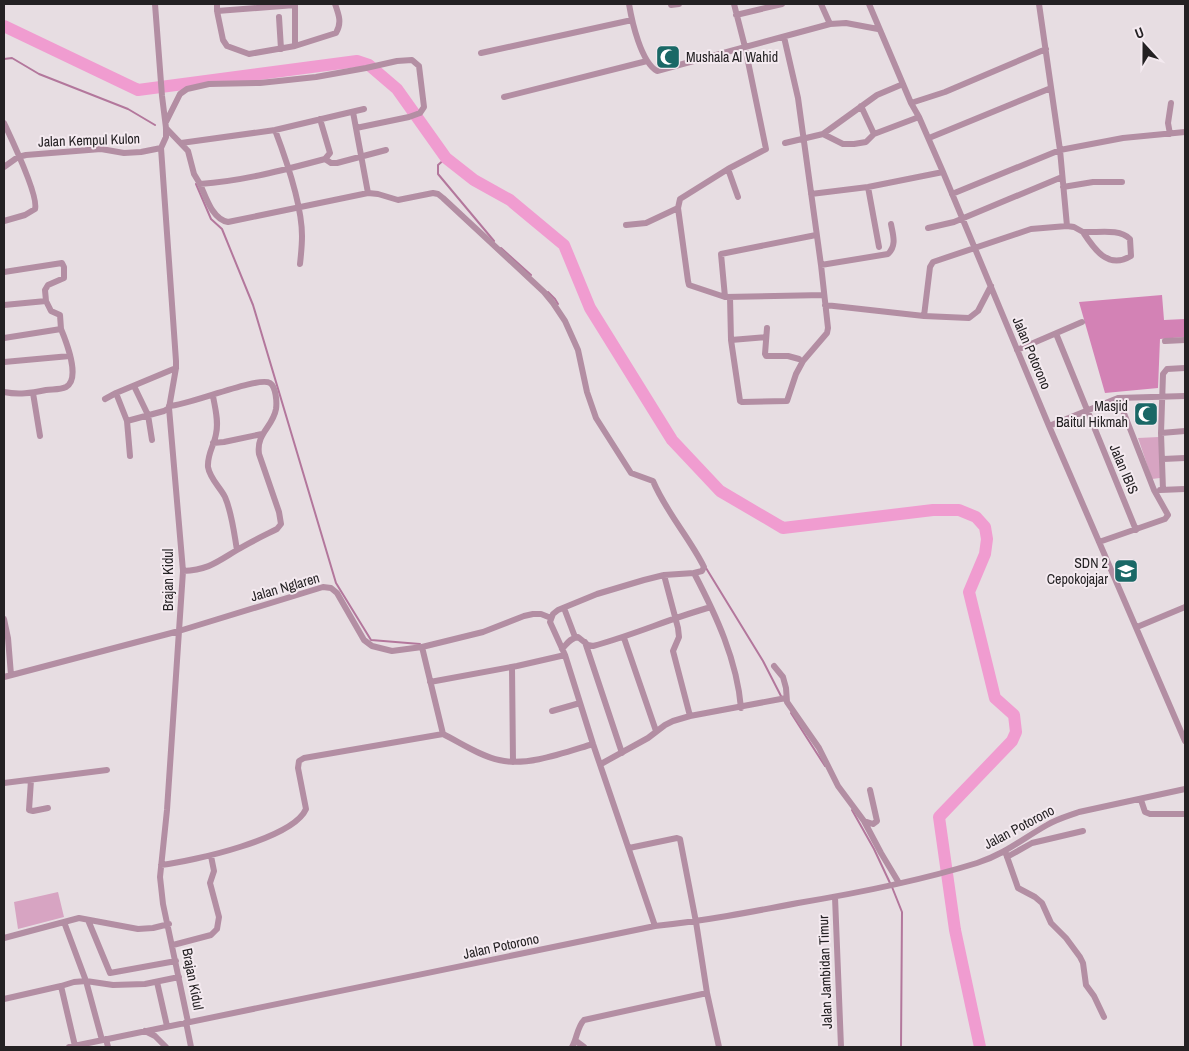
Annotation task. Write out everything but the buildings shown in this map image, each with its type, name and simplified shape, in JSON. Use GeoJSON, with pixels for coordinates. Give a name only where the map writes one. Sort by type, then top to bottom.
{"type":"FeatureCollection","features":[{"type":"Feature","properties":{"kind":"street"},"geometry":{"type":"LineString","coordinates":[[155,4],[160,78],[166,125],[188,151],[194,174],[210,207],[222,221],[234,221],[368,193],[398,200],[438,194],[491,242],[553,303],[565,321],[578,350],[593,411],[631,472],[653,481],[659,496],[672,518],[704,567],[702,571],[694,573],[664,575],[634,582],[564,608],[553,614],[550,622],[563,652],[656,926]]}},
{"type":"Feature","properties":{"kind":"street"},"geometry":{"type":"LineString","coordinates":[[217,4],[223,40],[227,46],[249,54],[295,46],[336,34],[340,26],[340,16],[335,4]]}},
{"type":"Feature","properties":{"kind":"street"},"geometry":{"type":"LineString","coordinates":[[629,4],[632,20],[647,61],[657,71],[830,24],[846,23],[878,29]]}},
{"type":"Feature","properties":{"kind":"street"},"geometry":{"type":"LineString","coordinates":[[671,6],[679,4]]}},
{"type":"Feature","properties":{"kind":"street"},"geometry":{"type":"LineString","coordinates":[[734,4],[766,149],[728,169],[680,199],[678,208],[689,285],[727,297],[824,295]]}},
{"type":"Feature","properties":{"kind":"street"},"geometry":{"type":"LineString","coordinates":[[736,15],[782,4]]}},
{"type":"Feature","properties":{"kind":"street"},"geometry":{"type":"LineString","coordinates":[[821,4],[830,24]]}},
{"type":"Feature","properties":{"kind":"street","name":"Jalan Potorono"},"geometry":{"type":"LineString","coordinates":[[868,4],[902,84],[944,172],[1049,426],[1185,740]]}},
{"type":"Feature","properties":{"kind":"street"},"geometry":{"type":"LineString","coordinates":[[1039,4],[1060,150],[1067,226]]}},
{"type":"Feature","properties":{"kind":"street"},"geometry":{"type":"LineString","coordinates":[[217,12],[295,5],[295,46]]}},
{"type":"Feature","properties":{"kind":"street"},"geometry":{"type":"LineString","coordinates":[[280,17],[281,49]]}},
{"type":"Feature","properties":{"kind":"street"},"geometry":{"type":"LineString","coordinates":[[481,53],[632,20]]}},
{"type":"Feature","properties":{"kind":"street"},"geometry":{"type":"LineString","coordinates":[[784,37],[798,98],[821,265],[828,328],[803,361],[796,374],[787,401],[742,402],[740,401],[731,340],[721,254],[816,234]]}},
{"type":"Feature","properties":{"kind":"street"},"geometry":{"type":"LineString","coordinates":[[911,103],[954,89],[1046,49]]}},
{"type":"Feature","properties":{"kind":"street"},"geometry":{"type":"LineString","coordinates":[[166,125],[180,94],[188,88],[209,84],[260,83],[316,77],[397,61],[409,60],[417,63],[424,107],[422,111],[409,117],[356,128]]}},
{"type":"Feature","properties":{"kind":"street"},"geometry":{"type":"LineString","coordinates":[[504,97],[647,61]]}},
{"type":"Feature","properties":{"kind":"street"},"geometry":{"type":"LineString","coordinates":[[785,143],[823,134],[877,95],[902,84]]}},
{"type":"Feature","properties":{"kind":"street"},"geometry":{"type":"LineString","coordinates":[[929,138],[1051,88]]}},
{"type":"Feature","properties":{"kind":"street"},"geometry":{"type":"LineString","coordinates":[[1170,134],[1168,123],[1171,103]]}},
{"type":"Feature","properties":{"kind":"street"},"geometry":{"type":"LineString","coordinates":[[861,106],[874,134]]}},
{"type":"Feature","properties":{"kind":"street"},"geometry":{"type":"LineString","coordinates":[[181,143],[275,130],[364,109]]}},
{"type":"Feature","properties":{"kind":"street"},"geometry":{"type":"LineString","coordinates":[[353,112],[368,193]]}},
{"type":"Feature","properties":{"kind":"street"},"geometry":{"type":"LineString","coordinates":[[823,134],[843,144],[866,142],[874,134],[919,117]]}},
{"type":"Feature","properties":{"kind":"street"},"geometry":{"type":"LineString","coordinates":[[200,184],[227,182],[325,159],[330,153],[320,119]]}},
{"type":"Feature","properties":{"kind":"street"},"geometry":{"type":"LineString","coordinates":[[4,123],[30,182],[36,206],[35,209],[25,215],[4,221]]}},
{"type":"Feature","properties":{"kind":"street","name":"Brajan Kidul"},"geometry":{"type":"LineString","coordinates":[[166,125],[166,137],[161,148],[176,368],[169,407],[182,571],[167,810],[161,865],[162,891],[191,1047]]}},
{"type":"Feature","properties":{"kind":"street"},"geometry":{"type":"LineString","coordinates":[[275,130],[298,207],[302,236],[300,264]]}},
{"type":"Feature","properties":{"kind":"street"},"geometry":{"type":"LineString","coordinates":[[952,194],[1060,150],[1123,138],[1185,132]]}},
{"type":"Feature","properties":{"kind":"street","name":"Jalan Kempul Kulon"},"geometry":{"type":"LineString","coordinates":[[18,157],[101,149],[124,153],[161,148]]}},
{"type":"Feature","properties":{"kind":"street"},"geometry":{"type":"LineString","coordinates":[[325,159],[331,163],[337,163],[386,150]]}},
{"type":"Feature","properties":{"kind":"street"},"geometry":{"type":"LineString","coordinates":[[4,167],[18,157]]}},
{"type":"Feature","properties":{"kind":"street"},"geometry":{"type":"LineString","coordinates":[[728,169],[738,197]]}},
{"type":"Feature","properties":{"kind":"street"},"geometry":{"type":"LineString","coordinates":[[811,194],[944,172]]}},
{"type":"Feature","properties":{"kind":"street"},"geometry":{"type":"LineString","coordinates":[[928,228],[962,219],[1062,177]]}},
{"type":"Feature","properties":{"kind":"street"},"geometry":{"type":"LineString","coordinates":[[1063,187],[1093,182],[1122,182]]}},
{"type":"Feature","properties":{"kind":"street"},"geometry":{"type":"LineString","coordinates":[[868,186],[879,247]]}},
{"type":"Feature","properties":{"kind":"street"},"geometry":{"type":"LineString","coordinates":[[626,225],[646,223],[678,208]]}},
{"type":"Feature","properties":{"kind":"street"},"geometry":{"type":"LineString","coordinates":[[821,265],[888,254],[893,249],[894,243],[891,224]]}},
{"type":"Feature","properties":{"kind":"street"},"geometry":{"type":"LineString","coordinates":[[924,316],[930,267],[933,262],[1031,229],[1074,227],[1083,232],[1102,257],[1109,260],[1122,260],[1130,256],[1130,239],[1126,235],[1114,232],[1083,232]]}},
{"type":"Feature","properties":{"kind":"street"},"geometry":{"type":"LineString","coordinates":[[4,272],[62,263],[64,278],[48,285],[45,290],[46,301],[51,311],[60,315],[61,329],[70,356],[73,378],[71,383],[63,388],[20,395],[4,392]]}},
{"type":"Feature","properties":{"kind":"street"},"geometry":{"type":"LineString","coordinates":[[825,305],[924,316],[969,318],[978,311],[991,286]]}},
{"type":"Feature","properties":{"kind":"street"},"geometry":{"type":"LineString","coordinates":[[4,305],[46,301]]}},
{"type":"Feature","properties":{"kind":"street"},"geometry":{"type":"LineString","coordinates":[[1017,350],[1082,322]]}},
{"type":"Feature","properties":{"kind":"street"},"geometry":{"type":"LineString","coordinates":[[767,328],[766,356],[788,356],[799,359]]}},
{"type":"Feature","properties":{"kind":"street"},"geometry":{"type":"LineString","coordinates":[[4,338],[61,329]]}},
{"type":"Feature","properties":{"kind":"street","name":"Jalan IBIS"},"geometry":{"type":"LineString","coordinates":[[1055,334],[1136,530]]}},
{"type":"Feature","properties":{"kind":"street"},"geometry":{"type":"LineString","coordinates":[[731,340],[766,337]]}},
{"type":"Feature","properties":{"kind":"street"},"geometry":{"type":"LineString","coordinates":[[1165,341],[1185,340]]}},
{"type":"Feature","properties":{"kind":"street"},"geometry":{"type":"LineString","coordinates":[[4,362],[70,356]]}},
{"type":"Feature","properties":{"kind":"street"},"geometry":{"type":"LineString","coordinates":[[105,399],[176,368]]}},
{"type":"Feature","properties":{"kind":"street"},"geometry":{"type":"LineString","coordinates":[[1163,490],[1161,433],[1164,371],[1167,369],[1185,368]]}},
{"type":"Feature","properties":{"kind":"street"},"geometry":{"type":"LineString","coordinates":[[127,421],[164,411],[169,407],[191,403],[253,384],[264,382],[270,384],[274,390],[276,410],[262,434],[258,446],[258,454],[279,512],[281,524],[276,529],[209,567],[182,571]]}},
{"type":"Feature","properties":{"kind":"street"},"geometry":{"type":"LineString","coordinates":[[134,386],[148,415],[152,440]]}},
{"type":"Feature","properties":{"kind":"street"},"geometry":{"type":"LineString","coordinates":[[33,393],[40,436]]}},
{"type":"Feature","properties":{"kind":"street"},"geometry":{"type":"LineString","coordinates":[[116,393],[127,421],[130,456]]}},
{"type":"Feature","properties":{"kind":"street"},"geometry":{"type":"LineString","coordinates":[[213,396],[218,426],[210,450],[208,469],[225,498],[237,550]]}},
{"type":"Feature","properties":{"kind":"street"},"geometry":{"type":"LineString","coordinates":[[1049,426],[1118,398],[1185,396]]}},
{"type":"Feature","properties":{"kind":"street"},"geometry":{"type":"LineString","coordinates":[[1099,542],[1168,517],[1154,490],[1118,398]]}},
{"type":"Feature","properties":{"kind":"street"},"geometry":{"type":"LineString","coordinates":[[1161,433],[1185,431]]}},
{"type":"Feature","properties":{"kind":"street"},"geometry":{"type":"LineString","coordinates":[[213,443],[262,434]]}},
{"type":"Feature","properties":{"kind":"street"},"geometry":{"type":"LineString","coordinates":[[1163,460],[1185,458]]}},
{"type":"Feature","properties":{"kind":"street"},"geometry":{"type":"LineString","coordinates":[[1154,490],[1185,489]]}},
{"type":"Feature","properties":{"kind":"street"},"geometry":{"type":"LineString","coordinates":[[694,573],[711,607],[734,665],[741,708]]}},
{"type":"Feature","properties":{"kind":"street"},"geometry":{"type":"LineString","coordinates":[[664,575],[678,628],[679,637],[673,651],[690,716]]}},
{"type":"Feature","properties":{"kind":"street","name":"Jalan Nglaren"},"geometry":{"type":"LineString","coordinates":[[7,676],[179,632],[323,587],[332,588],[337,593],[364,640],[372,646],[392,652],[484,632],[524,616],[541,614],[551,618]]}},
{"type":"Feature","properties":{"kind":"street"},"geometry":{"type":"LineString","coordinates":[[575,637],[593,646],[624,638],[675,618],[711,607]]}},
{"type":"Feature","properties":{"kind":"street"},"geometry":{"type":"LineString","coordinates":[[1137,627],[1185,607]]}},
{"type":"Feature","properties":{"kind":"street"},"geometry":{"type":"LineString","coordinates":[[564,608],[575,637]]}},
{"type":"Feature","properties":{"kind":"street"},"geometry":{"type":"LineString","coordinates":[[4,619],[8,638],[7,676]]}},
{"type":"Feature","properties":{"kind":"street"},"geometry":{"type":"LineString","coordinates":[[430,682],[512,667],[563,652],[568,642],[575,637]]}},
{"type":"Feature","properties":{"kind":"street"},"geometry":{"type":"LineString","coordinates":[[624,638],[656,731]]}},
{"type":"Feature","properties":{"kind":"street"},"geometry":{"type":"LineString","coordinates":[[585,642],[622,753]]}},
{"type":"Feature","properties":{"kind":"street"},"geometry":{"type":"LineString","coordinates":[[422,647],[443,734]]}},
{"type":"Feature","properties":{"kind":"street"},"geometry":{"type":"LineString","coordinates":[[774,666],[783,677],[786,688],[784,699],[819,748],[838,786],[864,822],[897,883]]}},
{"type":"Feature","properties":{"kind":"street"},"geometry":{"type":"LineString","coordinates":[[512,667],[513,762]]}},
{"type":"Feature","properties":{"kind":"street"},"geometry":{"type":"LineString","coordinates":[[601,764],[648,738],[673,721],[690,716],[784,699]]}},
{"type":"Feature","properties":{"kind":"street"},"geometry":{"type":"LineString","coordinates":[[552,711],[580,703]]}},
{"type":"Feature","properties":{"kind":"street"},"geometry":{"type":"LineString","coordinates":[[161,865],[211,856],[287,828],[299,820],[306,809],[298,768],[299,761],[304,758],[443,734],[495,759],[513,762],[534,760],[593,744]]}},
{"type":"Feature","properties":{"kind":"street"},"geometry":{"type":"LineString","coordinates":[[4,783],[107,770]]}},
{"type":"Feature","properties":{"kind":"street"},"geometry":{"type":"LineString","coordinates":[[32,780],[30,810],[48,808]]}},
{"type":"Feature","properties":{"kind":"street","name":"Jalan Potorono"},"geometry":{"type":"LineString","coordinates":[[72,1047],[145,1030],[341,992],[656,926],[696,922],[886,886],[1006,854],[1046,825],[1078,812],[1141,800],[1185,789]]}},
{"type":"Feature","properties":{"kind":"street"},"geometry":{"type":"LineString","coordinates":[[864,822],[872,824],[877,820],[870,790]]}},
{"type":"Feature","properties":{"kind":"street"},"geometry":{"type":"LineString","coordinates":[[1141,800],[1145,812],[1150,814],[1185,814]]}},
{"type":"Feature","properties":{"kind":"street"},"geometry":{"type":"LineString","coordinates":[[1083,831],[1032,844],[1006,854],[1018,888],[1035,897],[1042,904],[1053,925],[1066,938],[1082,960],[1086,985],[1104,1016]]}},
{"type":"Feature","properties":{"kind":"street"},"geometry":{"type":"LineString","coordinates":[[629,848],[680,838],[718,1047]]}},
{"type":"Feature","properties":{"kind":"street"},"geometry":{"type":"LineString","coordinates":[[173,946],[211,935],[216,929],[219,917],[210,883],[214,871],[211,856]]}},
{"type":"Feature","properties":{"kind":"street","name":"Jalan Jambidan Timur"},"geometry":{"type":"LineString","coordinates":[[834,897],[840,1047]]}},
{"type":"Feature","properties":{"kind":"street"},"geometry":{"type":"LineString","coordinates":[[4,938],[79,918],[138,929],[169,924]]}},
{"type":"Feature","properties":{"kind":"street"},"geometry":{"type":"LineString","coordinates":[[88,920],[110,973],[176,961]]}},
{"type":"Feature","properties":{"kind":"street"},"geometry":{"type":"LineString","coordinates":[[64,922],[108,1047]]}},
{"type":"Feature","properties":{"kind":"street"},"geometry":{"type":"LineString","coordinates":[[4,999],[74,982],[86,981],[113,985],[157,982],[179,977]]}},
{"type":"Feature","properties":{"kind":"street"},"geometry":{"type":"LineString","coordinates":[[157,982],[167,1026]]}},
{"type":"Feature","properties":{"kind":"street"},"geometry":{"type":"LineString","coordinates":[[62,986],[72,1047]]}},
{"type":"Feature","properties":{"kind":"street"},"geometry":{"type":"LineString","coordinates":[[584,1047],[574,1044],[581,1024],[587,1019],[707,993]]}},
{"type":"Feature","properties":{"kind":"street"},"geometry":{"type":"LineString","coordinates":[[145,1030],[166,1047]]}},
{"type":"Feature","properties":{"kind":"shaded area"},"geometry":{"type":"Polygon","coordinates":[[[1162,295],[1164,320],[1185,319],[1185,337],[1160,339],[1158,388],[1105,393],[1079,302],[1162,295]]]}},
{"type":"Feature","properties":{"kind":"shaded area"},"geometry":{"type":"Polygon","coordinates":[[[1159,437],[1160,478],[1152,479],[1138,438],[1159,437]]]}},
{"type":"Feature","properties":{"kind":"shaded area"},"geometry":{"type":"Polygon","coordinates":[[[58,892],[64,917],[18,929],[14,902],[58,892]]]}},
{"type":"Feature","properties":{"kind":"waterway"},"geometry":{"type":"LineString","coordinates":[[4,26],[138,90],[357,61],[369,65],[397,89],[446,158],[474,180],[510,200],[564,245],[590,308],[672,440],[720,491],[783,528],[933,510],[959,510],[976,517],[985,527],[987,539],[985,554],[969,592],[995,698],[1014,715],[1016,732],[1012,741],[939,817],[955,930],[980,1047]]}},
{"type":"Feature","properties":{"kind":"waterway"},"geometry":{"type":"LineString","coordinates":[[4,59],[12,58],[39,74],[128,109],[155,125]]}},
{"type":"Feature","properties":{"kind":"waterway"},"geometry":{"type":"LineString","coordinates":[[446,158],[438,165],[438,174],[494,241]]}},
{"type":"Feature","properties":{"kind":"waterway"},"geometry":{"type":"LineString","coordinates":[[196,184],[211,219],[222,229],[253,305],[336,583],[371,640],[420,644]]}},
{"type":"Feature","properties":{"kind":"waterway"},"geometry":{"type":"LineString","coordinates":[[501,248],[531,275]]}},
{"type":"Feature","properties":{"kind":"waterway"},"geometry":{"type":"LineString","coordinates":[[548,292],[558,304]]}},
{"type":"Feature","properties":{"kind":"waterway"},"geometry":{"type":"LineString","coordinates":[[706,568],[763,661],[782,698]]}},
{"type":"Feature","properties":{"kind":"waterway"},"geometry":{"type":"LineString","coordinates":[[791,713],[825,766]]}},
{"type":"Feature","properties":{"kind":"waterway"},"geometry":{"type":"LineString","coordinates":[[852,810],[874,849],[890,883]]}},
{"type":"Feature","properties":{"kind":"waterway"},"geometry":{"type":"LineString","coordinates":[[892,887],[902,912],[901,1047]]}},
{"type":"Feature","properties":{"kind":"place","name":"Mushala Al Wahid"},"geometry":{"type":"Point","coordinates":[668,57]}},
{"type":"Feature","properties":{"kind":"place","name":"Masjid Baitul Hikmah"},"geometry":{"type":"Point","coordinates":[1146,414]}},
{"type":"Feature","properties":{"kind":"place","name":"SDN 2 Cepokojajar"},"geometry":{"type":"Point","coordinates":[1126,571]}}]}
